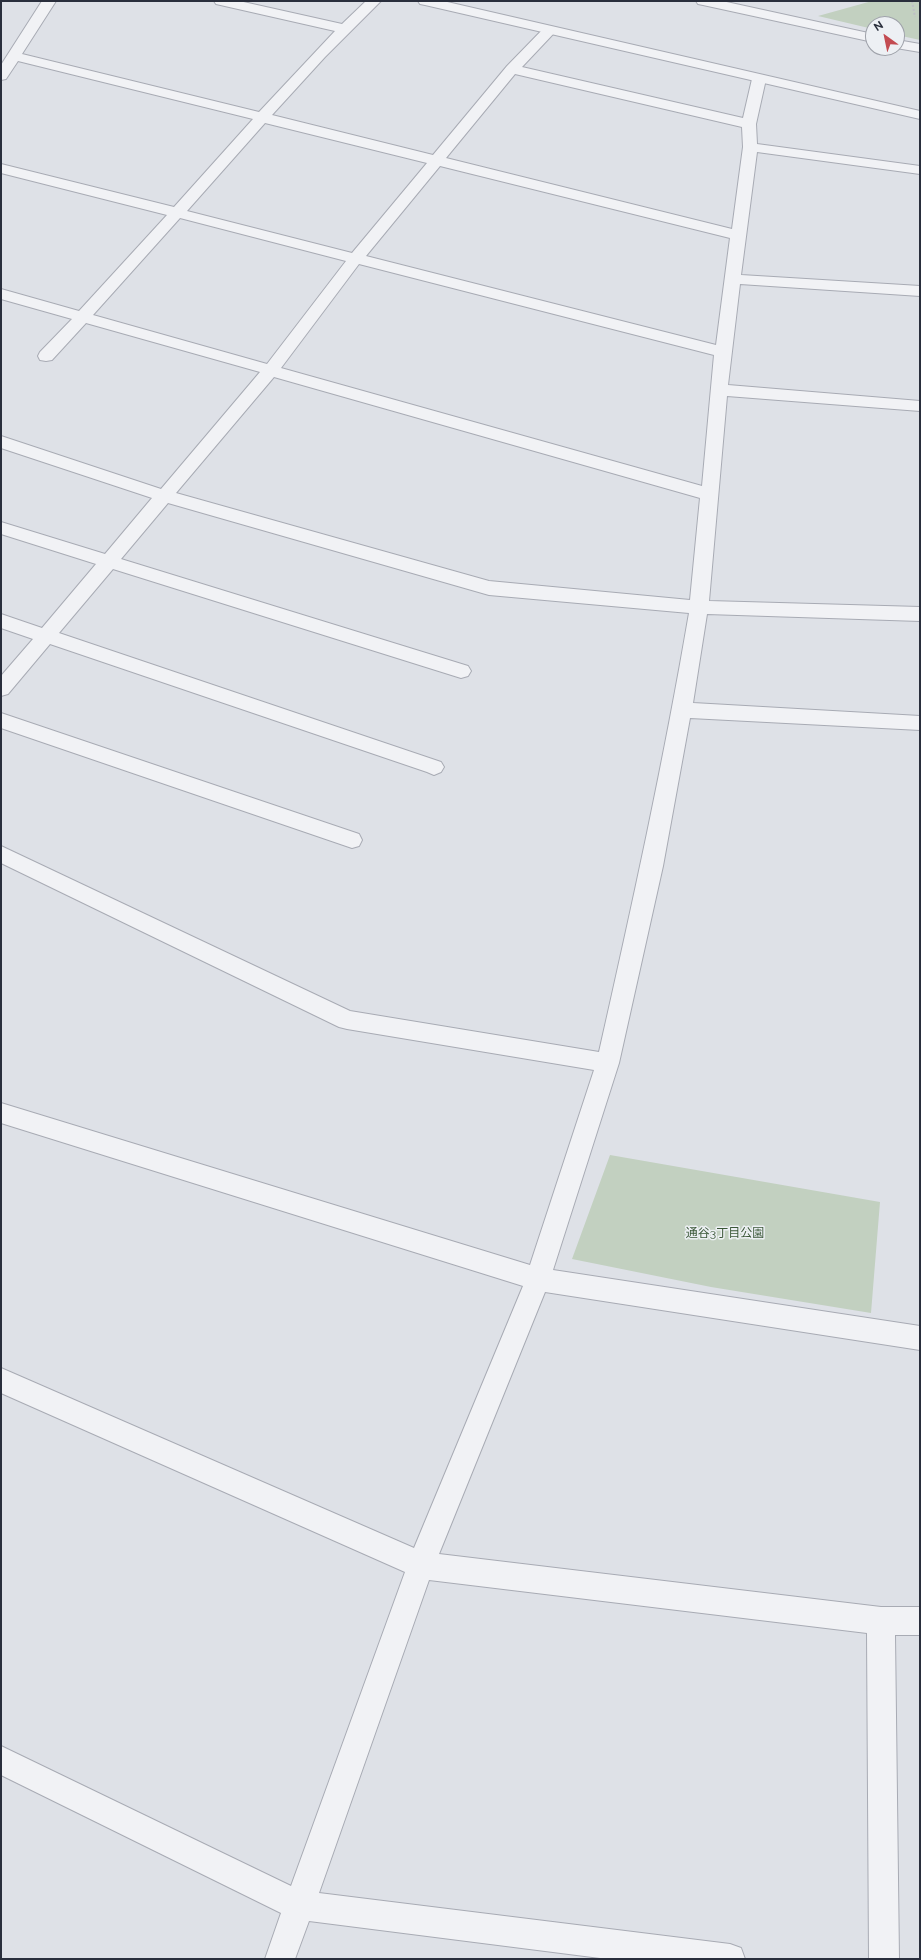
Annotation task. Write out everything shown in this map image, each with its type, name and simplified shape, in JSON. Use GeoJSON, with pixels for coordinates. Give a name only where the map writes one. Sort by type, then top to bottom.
{"type":"FeatureCollection","features":[{"type":"Feature","properties":{"kind":"street"},"geometry":{"type":"LineString","coordinates":[[1,76],[49,1]]}},
{"type":"Feature","properties":{"kind":"street"},"geometry":{"type":"LineString","coordinates":[[222,1],[344,29]]}},
{"type":"Feature","properties":{"kind":"street"},"geometry":{"type":"LineString","coordinates":[[46,356],[84,317],[261,118],[344,29],[374,1]]}},
{"type":"Feature","properties":{"kind":"street"},"geometry":{"type":"LineString","coordinates":[[425,1],[549,31],[920,115]]}},
{"type":"Feature","properties":{"kind":"street"},"geometry":{"type":"LineString","coordinates":[[703,1],[865,36]]}},
{"type":"Feature","properties":{"kind":"street"},"geometry":{"type":"LineString","coordinates":[[1,689],[271,370],[356,258],[436,160],[512,69],[549,31]]}},
{"type":"Feature","properties":{"kind":"street"},"geometry":{"type":"LineString","coordinates":[[905,45],[920,48]]}},
{"type":"Feature","properties":{"kind":"street"},"geometry":{"type":"LineString","coordinates":[[14,56],[738,235]]}},
{"type":"Feature","properties":{"kind":"street"},"geometry":{"type":"LineString","coordinates":[[512,69],[749,124]]}},
{"type":"Feature","properties":{"kind":"street"},"geometry":{"type":"LineString","coordinates":[[280,1959],[298,1904],[421,1565],[538,1279],[608,1063],[652,866],[682,710],[699,607],[723,352],[750,147],[749,124],[759,79]]}},
{"type":"Feature","properties":{"kind":"street"},"geometry":{"type":"LineString","coordinates":[[750,147],[920,170]]}},
{"type":"Feature","properties":{"kind":"street"},"geometry":{"type":"LineString","coordinates":[[1,168],[176,214],[356,258],[723,352]]}},
{"type":"Feature","properties":{"kind":"street"},"geometry":{"type":"LineString","coordinates":[[733,278],[920,291]]}},
{"type":"Feature","properties":{"kind":"street"},"geometry":{"type":"LineString","coordinates":[[1,294],[710,494]]}},
{"type":"Feature","properties":{"kind":"street"},"geometry":{"type":"LineString","coordinates":[[719,390],[920,406]]}},
{"type":"Feature","properties":{"kind":"street"},"geometry":{"type":"LineString","coordinates":[[1,442],[164,496],[488,588],[699,607],[920,614]]}},
{"type":"Feature","properties":{"kind":"street"},"geometry":{"type":"LineString","coordinates":[[1,528],[109,563],[462,671]]}},
{"type":"Feature","properties":{"kind":"street"},"geometry":{"type":"LineString","coordinates":[[1,621],[434,767]]}},
{"type":"Feature","properties":{"kind":"street"},"geometry":{"type":"LineString","coordinates":[[682,710],[920,723]]}},
{"type":"Feature","properties":{"kind":"street"},"geometry":{"type":"LineString","coordinates":[[1,720],[352,840]]}},
{"type":"Feature","properties":{"kind":"street"},"geometry":{"type":"LineString","coordinates":[[1,854],[347,1020],[608,1063]]}},
{"type":"Feature","properties":{"kind":"street"},"geometry":{"type":"LineString","coordinates":[[1,1113],[538,1279],[905,1337],[920,1338]]}},
{"type":"Feature","properties":{"kind":"street"},"geometry":{"type":"LineString","coordinates":[[1,1380],[421,1565],[881,1621],[920,1621]]}},
{"type":"Feature","properties":{"kind":"street"},"geometry":{"type":"LineString","coordinates":[[881,1621],[884,1959]]}},
{"type":"Feature","properties":{"kind":"street"},"geometry":{"type":"LineString","coordinates":[[1,1760],[298,1904],[730,1959]]}},
{"type":"Feature","properties":{"kind":"path"},"geometry":{"type":"LineString","coordinates":[[912,1],[916,19]]}},
{"type":"Feature","properties":{"kind":"green space"},"geometry":{"type":"Polygon","coordinates":[[[872,1],[920,1],[920,40],[905,37],[905,16],[865,16],[865,27],[818,16],[872,1]]]}},
{"type":"Feature","properties":{"kind":"green space","name":"通谷3丁目公園"},"geometry":{"type":"Polygon","coordinates":[[[610,1155],[880,1202],[871,1313],[711,1287],[572,1259],[610,1155]]]}}]}
